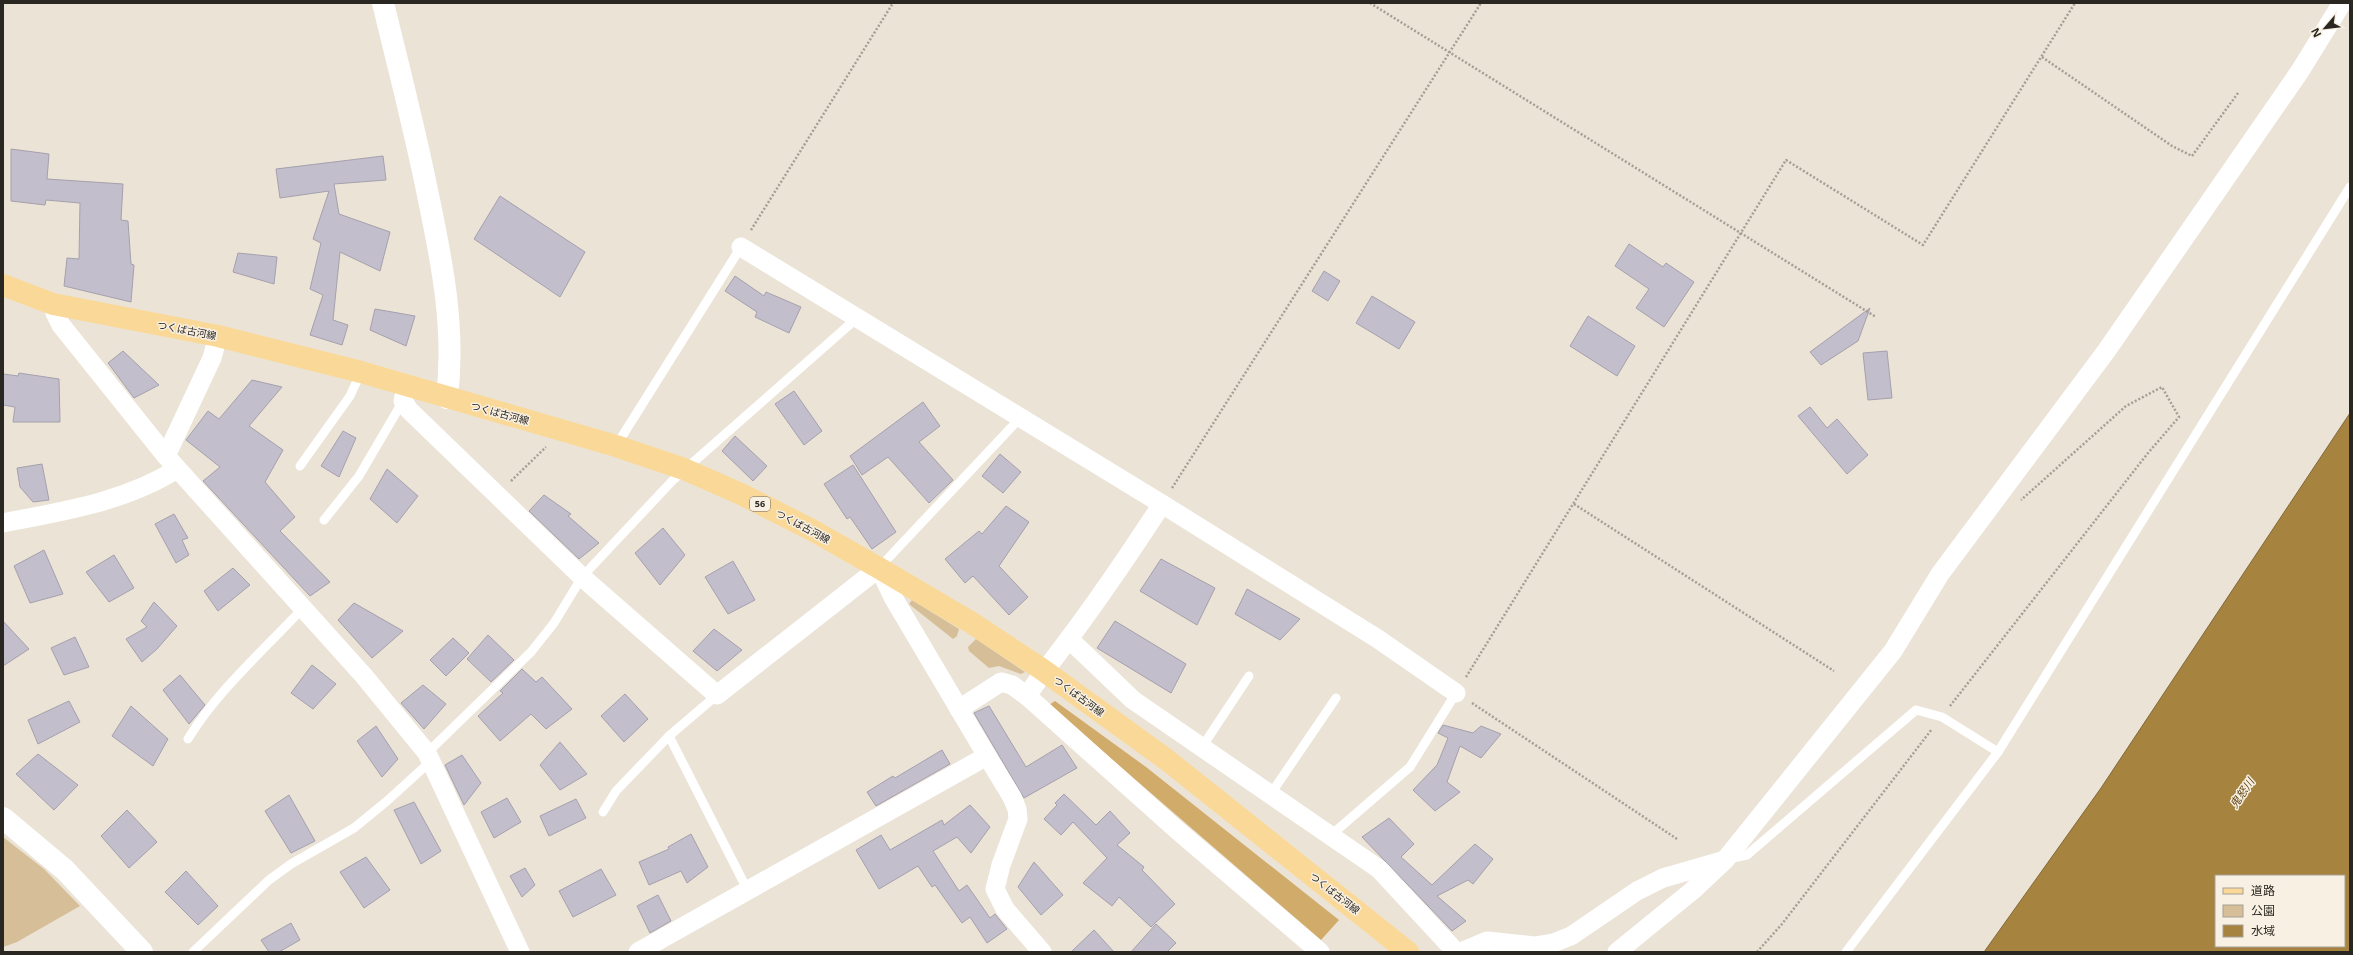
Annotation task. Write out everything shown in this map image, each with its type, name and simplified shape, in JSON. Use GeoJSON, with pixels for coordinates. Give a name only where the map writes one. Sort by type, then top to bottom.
{"type":"FeatureCollection","features":[{"type":"Feature","properties":{"kind":"main road","name":"つくば古河線"},"geometry":{"type":"LineString","coordinates":[[3,286],[53,304],[218,336],[361,372],[405,394],[447,398],[556,428],[616,446],[684,470],[778,512],[879,568],[972,623],[1043,670],[1167,760],[1408,952]]}},
{"type":"Feature","properties":{"kind":"street"},"geometry":{"type":"LineString","coordinates":[[383,3],[424,174],[445,273],[451,332],[447,398]]}},
{"type":"Feature","properties":{"kind":"street"},"geometry":{"type":"LineString","coordinates":[[1616,952],[1692,891],[1725,860],[1894,651],[1940,574],[2107,350],[2300,71],[2342,3]]}},
{"type":"Feature","properties":{"kind":"street"},"geometry":{"type":"LineString","coordinates":[[741,247],[1162,504],[1378,639],[1456,693]]}},
{"type":"Feature","properties":{"kind":"street"},"geometry":{"type":"LineString","coordinates":[[53,304],[62,325],[171,462],[364,676],[429,757],[520,952]]}},
{"type":"Feature","properties":{"kind":"street"},"geometry":{"type":"LineString","coordinates":[[3,523],[84,507],[128,493],[162,478],[171,462],[209,364],[218,336]]}},
{"type":"Feature","properties":{"kind":"street"},"geometry":{"type":"LineString","coordinates":[[405,394],[409,410],[496,495],[582,577],[717,695],[879,568],[894,599],[988,756],[1017,809],[1018,819],[1001,865],[995,888],[1005,909],[1036,950]]}},
{"type":"Feature","properties":{"kind":"street"},"geometry":{"type":"LineString","coordinates":[[1027,696],[1043,670],[1069,639],[1125,561],[1162,504]]}},
{"type":"Feature","properties":{"kind":"street"},"geometry":{"type":"LineString","coordinates":[[1069,639],[1133,700],[1379,869],[1456,952]]}},
{"type":"Feature","properties":{"kind":"street"},"geometry":{"type":"LineString","coordinates":[[959,709],[1001,682],[1012,685],[1027,696],[1177,830],[1319,952]]}},
{"type":"Feature","properties":{"kind":"street"},"geometry":{"type":"LineString","coordinates":[[638,952],[988,756]]}},
{"type":"Feature","properties":{"kind":"street"},"geometry":{"type":"LineString","coordinates":[[3,818],[65,870],[142,952]]}},
{"type":"Feature","properties":{"kind":"street"},"geometry":{"type":"LineString","coordinates":[[1461,952],[1487,941],[1535,946],[1553,943],[1571,936],[1631,895],[1663,878],[1725,860]]}},
{"type":"Feature","properties":{"kind":"lane"},"geometry":{"type":"LineString","coordinates":[[1846,952],[1998,752],[2350,187]]}},
{"type":"Feature","properties":{"kind":"lane"},"geometry":{"type":"LineString","coordinates":[[616,446],[741,247]]}},
{"type":"Feature","properties":{"kind":"lane"},"geometry":{"type":"LineString","coordinates":[[193,952],[268,880],[291,864],[354,828],[387,802],[531,652],[554,623],[582,577],[684,470],[857,318]]}},
{"type":"Feature","properties":{"kind":"lane"},"geometry":{"type":"LineString","coordinates":[[300,466],[350,396],[361,372]]}},
{"type":"Feature","properties":{"kind":"lane"},"geometry":{"type":"LineString","coordinates":[[324,520],[358,476],[405,394]]}},
{"type":"Feature","properties":{"kind":"lane"},"geometry":{"type":"LineString","coordinates":[[879,568],[1020,418]]}},
{"type":"Feature","properties":{"kind":"lane"},"geometry":{"type":"LineString","coordinates":[[188,739],[198,723],[226,690],[302,609]]}},
{"type":"Feature","properties":{"kind":"lane"},"geometry":{"type":"LineString","coordinates":[[1202,747],[1249,676]]}},
{"type":"Feature","properties":{"kind":"lane"},"geometry":{"type":"LineString","coordinates":[[1330,836],[1410,767],[1456,693]]}},
{"type":"Feature","properties":{"kind":"lane"},"geometry":{"type":"LineString","coordinates":[[603,812],[616,791],[669,736],[717,695]]}},
{"type":"Feature","properties":{"kind":"lane"},"geometry":{"type":"LineString","coordinates":[[1270,795],[1336,698]]}},
{"type":"Feature","properties":{"kind":"lane"},"geometry":{"type":"LineString","coordinates":[[1725,860],[1747,855],[1916,710],[1942,716],[1998,752]]}},
{"type":"Feature","properties":{"kind":"lane"},"geometry":{"type":"LineString","coordinates":[[669,736],[748,891]]}},
{"type":"Feature","properties":{"kind":"path"},"geometry":{"type":"LineString","coordinates":[[741,247],[893,3]]}},
{"type":"Feature","properties":{"kind":"path"},"geometry":{"type":"LineString","coordinates":[[1370,3],[1876,317]]}},
{"type":"Feature","properties":{"kind":"path"},"geometry":{"type":"LineString","coordinates":[[1162,504],[1481,3]]}},
{"type":"Feature","properties":{"kind":"path"},"geometry":{"type":"LineString","coordinates":[[1676,839],[1456,693],[1786,160],[1923,245],[2075,3]]}},
{"type":"Feature","properties":{"kind":"path"},"geometry":{"type":"LineString","coordinates":[[2042,57],[2172,146],[2192,156],[2238,93]]}},
{"type":"Feature","properties":{"kind":"path"},"geometry":{"type":"LineString","coordinates":[[1757,952],[1782,924],[1942,716],[2148,453],[2179,417],[2162,387],[2126,406],[2015,506]]}},
{"type":"Feature","properties":{"kind":"path"},"geometry":{"type":"LineString","coordinates":[[496,495],[551,442],[556,428]]}},
{"type":"Feature","properties":{"kind":"path"},"geometry":{"type":"LineString","coordinates":[[1574,504],[1834,671]]}},
{"type":"Feature","properties":{"kind":"green space"},"geometry":{"type":"Polygon","coordinates":[[[912,600],[959,629],[957,636],[953,639],[909,604],[912,600]]]}},
{"type":"Feature","properties":{"kind":"green space"},"geometry":{"type":"Polygon","coordinates":[[[976,639],[1025,672],[1021,674],[999,666],[989,668],[969,651],[968,647],[976,639]]]}},
{"type":"Feature","properties":{"kind":"green space"},"geometry":{"type":"Polygon","coordinates":[[[3,837],[44,869],[80,906],[17,942],[3,947],[3,837]]]}},
{"type":"Feature","properties":{"kind":"shaded area"},"geometry":{"type":"Polygon","coordinates":[[[1055,701],[1146,767],[1339,920],[1321,940],[1049,705],[1055,701]]]}},
{"type":"Feature","properties":{"kind":"water","name":"鬼怒川"},"geometry":{"type":"Polygon","coordinates":[[[2350,413],[2350,952],[1984,952],[2101,788],[2350,413]]]}},
{"type":"Feature","properties":{"kind":"building"},"geometry":{"type":"Polygon","coordinates":[[[11,149],[49,154],[47,179],[123,184],[121,220],[128,221],[131,264],[134,265],[131,302],[64,286],[67,258],[79,259],[80,203],[46,200],[45,205],[11,201],[11,149]]]}},
{"type":"Feature","properties":{"kind":"building"},"geometry":{"type":"Polygon","coordinates":[[[383,156],[386,180],[334,184],[339,214],[390,232],[380,271],[340,252],[333,320],[348,325],[342,345],[310,335],[323,295],[310,289],[321,243],[313,239],[329,191],[280,198],[276,169],[383,156]]]}},
{"type":"Feature","properties":{"kind":"building"},"geometry":{"type":"Polygon","coordinates":[[[500,196],[585,252],[560,297],[474,239],[500,196]]]}},
{"type":"Feature","properties":{"kind":"building"},"geometry":{"type":"Polygon","coordinates":[[[1629,244],[1663,267],[1666,263],[1694,282],[1664,327],[1636,308],[1649,289],[1615,266],[1629,244]]]}},
{"type":"Feature","properties":{"kind":"building"},"geometry":{"type":"Polygon","coordinates":[[[238,253],[277,257],[274,284],[233,272],[238,253]]]}},
{"type":"Feature","properties":{"kind":"building"},"geometry":{"type":"Polygon","coordinates":[[[1324,271],[1340,281],[1328,301],[1312,291],[1324,271]]]}},
{"type":"Feature","properties":{"kind":"building"},"geometry":{"type":"Polygon","coordinates":[[[735,276],[764,296],[766,292],[801,307],[789,333],[755,317],[757,312],[725,291],[735,276]]]}},
{"type":"Feature","properties":{"kind":"building"},"geometry":{"type":"Polygon","coordinates":[[[1372,296],[1415,322],[1399,349],[1356,323],[1372,296]]]}},
{"type":"Feature","properties":{"kind":"building"},"geometry":{"type":"Polygon","coordinates":[[[1870,308],[1858,341],[1821,365],[1810,352],[1870,308]]]}},
{"type":"Feature","properties":{"kind":"building"},"geometry":{"type":"Polygon","coordinates":[[[375,309],[415,316],[406,346],[370,330],[375,309]]]}},
{"type":"Feature","properties":{"kind":"building"},"geometry":{"type":"Polygon","coordinates":[[[1588,316],[1635,346],[1617,376],[1570,346],[1588,316]]]}},
{"type":"Feature","properties":{"kind":"building"},"geometry":{"type":"Polygon","coordinates":[[[123,351],[159,385],[134,398],[108,363],[123,351]]]}},
{"type":"Feature","properties":{"kind":"building"},"geometry":{"type":"Polygon","coordinates":[[[1887,351],[1892,398],[1868,400],[1863,353],[1887,351]]]}},
{"type":"Feature","properties":{"kind":"building"},"geometry":{"type":"Polygon","coordinates":[[[19,373],[59,379],[60,422],[13,422],[15,407],[3,405],[3,374],[18,376],[19,373]]]}},
{"type":"Feature","properties":{"kind":"building"},"geometry":{"type":"Polygon","coordinates":[[[252,380],[282,387],[249,426],[283,450],[265,482],[295,517],[280,531],[330,582],[310,596],[203,481],[220,467],[186,440],[208,411],[219,419],[252,380]]]}},
{"type":"Feature","properties":{"kind":"building"},"geometry":{"type":"Polygon","coordinates":[[[794,391],[822,431],[804,445],[775,404],[794,391]]]}},
{"type":"Feature","properties":{"kind":"building"},"geometry":{"type":"Polygon","coordinates":[[[923,402],[940,426],[919,442],[953,480],[929,503],[888,457],[862,475],[850,456],[923,402]]]}},
{"type":"Feature","properties":{"kind":"building"},"geometry":{"type":"Polygon","coordinates":[[[1810,407],[1827,428],[1837,419],[1868,455],[1847,474],[1798,416],[1810,407]]]}},
{"type":"Feature","properties":{"kind":"building"},"geometry":{"type":"Polygon","coordinates":[[[343,431],[356,438],[339,477],[321,466],[343,431]]]}},
{"type":"Feature","properties":{"kind":"building"},"geometry":{"type":"Polygon","coordinates":[[[735,436],[767,466],[753,481],[722,451],[735,436]]]}},
{"type":"Feature","properties":{"kind":"building"},"geometry":{"type":"Polygon","coordinates":[[[1000,454],[1021,472],[1003,493],[982,476],[1000,454]]]}},
{"type":"Feature","properties":{"kind":"building"},"geometry":{"type":"Polygon","coordinates":[[[42,464],[49,500],[33,502],[20,487],[17,468],[42,464]]]}},
{"type":"Feature","properties":{"kind":"building"},"geometry":{"type":"Polygon","coordinates":[[[853,465],[896,532],[872,549],[850,517],[847,519],[824,484],[853,465]]]}},
{"type":"Feature","properties":{"kind":"building"},"geometry":{"type":"Polygon","coordinates":[[[387,469],[418,496],[397,523],[370,499],[387,469]]]}},
{"type":"Feature","properties":{"kind":"building"},"geometry":{"type":"Polygon","coordinates":[[[544,495],[571,514],[568,516],[599,543],[579,559],[529,511],[544,495]]]}},
{"type":"Feature","properties":{"kind":"building"},"geometry":{"type":"Polygon","coordinates":[[[1006,506],[1029,522],[999,566],[1028,597],[1009,615],[973,576],[965,583],[945,559],[979,531],[982,534],[1006,506]]]}},
{"type":"Feature","properties":{"kind":"building"},"geometry":{"type":"Polygon","coordinates":[[[174,514],[188,538],[182,540],[189,555],[176,563],[155,524],[174,514]]]}},
{"type":"Feature","properties":{"kind":"building"},"geometry":{"type":"Polygon","coordinates":[[[663,528],[685,555],[660,585],[635,553],[663,528]]]}},
{"type":"Feature","properties":{"kind":"building"},"geometry":{"type":"Polygon","coordinates":[[[44,550],[63,594],[30,603],[14,566],[44,550]]]}},
{"type":"Feature","properties":{"kind":"building"},"geometry":{"type":"Polygon","coordinates":[[[114,555],[134,588],[109,602],[86,572],[114,555]]]}},
{"type":"Feature","properties":{"kind":"building"},"geometry":{"type":"Polygon","coordinates":[[[1161,559],[1215,588],[1197,625],[1140,591],[1161,559]]]}},
{"type":"Feature","properties":{"kind":"building"},"geometry":{"type":"Polygon","coordinates":[[[733,561],[755,600],[728,614],[705,577],[733,561]]]}},
{"type":"Feature","properties":{"kind":"building"},"geometry":{"type":"Polygon","coordinates":[[[233,568],[250,585],[218,611],[204,591],[233,568]]]}},
{"type":"Feature","properties":{"kind":"building"},"geometry":{"type":"Polygon","coordinates":[[[1247,589],[1300,619],[1280,640],[1235,614],[1247,589]]]}},
{"type":"Feature","properties":{"kind":"building"},"geometry":{"type":"Polygon","coordinates":[[[154,602],[177,626],[157,649],[142,662],[126,639],[147,627],[141,621],[154,602]]]}},
{"type":"Feature","properties":{"kind":"building"},"geometry":{"type":"Polygon","coordinates":[[[354,603],[403,631],[372,658],[338,620],[354,603]]]}},
{"type":"Feature","properties":{"kind":"building"},"geometry":{"type":"Polygon","coordinates":[[[3,621],[29,649],[3,666],[3,621]]]}},
{"type":"Feature","properties":{"kind":"building"},"geometry":{"type":"Polygon","coordinates":[[[1115,621],[1186,664],[1171,693],[1097,648],[1115,621]]]}},
{"type":"Feature","properties":{"kind":"building"},"geometry":{"type":"Polygon","coordinates":[[[714,629],[742,650],[717,671],[693,651],[714,629]]]}},
{"type":"Feature","properties":{"kind":"building"},"geometry":{"type":"Polygon","coordinates":[[[488,635],[514,660],[491,682],[467,659],[488,635]]]}},
{"type":"Feature","properties":{"kind":"building"},"geometry":{"type":"Polygon","coordinates":[[[75,637],[89,667],[64,675],[51,648],[75,637]]]}},
{"type":"Feature","properties":{"kind":"building"},"geometry":{"type":"Polygon","coordinates":[[[453,638],[469,653],[446,676],[430,660],[453,638]]]}},
{"type":"Feature","properties":{"kind":"building"},"geometry":{"type":"Polygon","coordinates":[[[312,665],[336,684],[313,709],[291,693],[312,665]]]}},
{"type":"Feature","properties":{"kind":"building"},"geometry":{"type":"Polygon","coordinates":[[[522,669],[536,682],[542,677],[572,709],[546,729],[531,714],[500,741],[478,716],[503,693],[500,691],[522,669]]]}},
{"type":"Feature","properties":{"kind":"building"},"geometry":{"type":"Polygon","coordinates":[[[180,675],[205,705],[189,724],[163,690],[180,675]]]}},
{"type":"Feature","properties":{"kind":"building"},"geometry":{"type":"Polygon","coordinates":[[[423,685],[446,704],[424,729],[401,703],[423,685]]]}},
{"type":"Feature","properties":{"kind":"building"},"geometry":{"type":"Polygon","coordinates":[[[625,694],[648,719],[624,742],[601,716],[625,694]]]}},
{"type":"Feature","properties":{"kind":"building"},"geometry":{"type":"Polygon","coordinates":[[[69,701],[80,722],[38,744],[28,720],[69,701]]]}},
{"type":"Feature","properties":{"kind":"building"},"geometry":{"type":"Polygon","coordinates":[[[131,706],[168,739],[153,766],[112,736],[131,706]]]}},
{"type":"Feature","properties":{"kind":"building"},"geometry":{"type":"Polygon","coordinates":[[[989,706],[1026,767],[1062,745],[1077,768],[1024,798],[974,713],[989,706]]]}},
{"type":"Feature","properties":{"kind":"building"},"geometry":{"type":"Polygon","coordinates":[[[1443,725],[1473,733],[1481,726],[1501,734],[1481,758],[1460,746],[1447,782],[1460,792],[1435,811],[1413,790],[1437,765],[1448,738],[1438,733],[1443,725]]]}},
{"type":"Feature","properties":{"kind":"building"},"geometry":{"type":"Polygon","coordinates":[[[376,726],[398,759],[382,777],[357,741],[376,726]]]}},
{"type":"Feature","properties":{"kind":"building"},"geometry":{"type":"Polygon","coordinates":[[[560,742],[587,774],[560,790],[540,765],[560,742]]]}},
{"type":"Feature","properties":{"kind":"building"},"geometry":{"type":"Polygon","coordinates":[[[942,750],[950,764],[876,806],[867,792],[893,776],[895,778],[942,750]]]}},
{"type":"Feature","properties":{"kind":"building"},"geometry":{"type":"Polygon","coordinates":[[[38,754],[78,785],[54,810],[16,774],[38,754]]]}},
{"type":"Feature","properties":{"kind":"building"},"geometry":{"type":"Polygon","coordinates":[[[462,755],[481,783],[464,805],[445,765],[462,755]]]}},
{"type":"Feature","properties":{"kind":"building"},"geometry":{"type":"Polygon","coordinates":[[[1064,794],[1096,825],[1110,811],[1130,833],[1117,845],[1144,867],[1142,870],[1175,904],[1151,927],[1119,897],[1112,906],[1083,883],[1107,858],[1073,822],[1061,835],[1044,819],[1057,805],[1055,803],[1064,794]]]}},
{"type":"Feature","properties":{"kind":"building"},"geometry":{"type":"Polygon","coordinates":[[[289,795],[315,841],[291,853],[265,811],[289,795]]]}},
{"type":"Feature","properties":{"kind":"building"},"geometry":{"type":"Polygon","coordinates":[[[507,798],[521,822],[494,838],[481,812],[507,798]]]}},
{"type":"Feature","properties":{"kind":"building"},"geometry":{"type":"Polygon","coordinates":[[[576,799],[586,818],[549,836],[540,816],[576,799]]]}},
{"type":"Feature","properties":{"kind":"building"},"geometry":{"type":"Polygon","coordinates":[[[414,802],[441,851],[421,864],[394,810],[414,802]]]}},
{"type":"Feature","properties":{"kind":"building"},"geometry":{"type":"Polygon","coordinates":[[[970,805],[990,827],[971,853],[957,837],[933,851],[959,891],[967,885],[990,918],[995,914],[1007,929],[987,943],[970,917],[962,923],[935,885],[932,887],[918,866],[879,889],[856,850],[881,835],[890,850],[942,820],[944,825],[970,805]]]}},
{"type":"Feature","properties":{"kind":"building"},"geometry":{"type":"Polygon","coordinates":[[[127,810],[157,842],[129,868],[101,836],[127,810]]]}},
{"type":"Feature","properties":{"kind":"building"},"geometry":{"type":"Polygon","coordinates":[[[1389,818],[1414,844],[1401,857],[1432,885],[1475,844],[1493,859],[1473,884],[1468,880],[1437,896],[1466,921],[1452,931],[1362,837],[1389,818]]]}},
{"type":"Feature","properties":{"kind":"building"},"geometry":{"type":"Polygon","coordinates":[[[691,834],[708,867],[687,883],[681,871],[649,885],[639,862],[669,849],[668,847],[691,834]]]}},
{"type":"Feature","properties":{"kind":"building"},"geometry":{"type":"Polygon","coordinates":[[[366,857],[390,890],[364,908],[340,872],[366,857]]]}},
{"type":"Feature","properties":{"kind":"building"},"geometry":{"type":"Polygon","coordinates":[[[1034,862],[1063,895],[1041,915],[1018,887],[1034,862]]]}},
{"type":"Feature","properties":{"kind":"building"},"geometry":{"type":"Polygon","coordinates":[[[525,868],[535,885],[522,897],[510,876],[525,868]]]}},
{"type":"Feature","properties":{"kind":"building"},"geometry":{"type":"Polygon","coordinates":[[[601,869],[616,895],[573,917],[559,891],[601,869]]]}},
{"type":"Feature","properties":{"kind":"building"},"geometry":{"type":"Polygon","coordinates":[[[186,871],[218,906],[198,925],[165,892],[186,871]]]}},
{"type":"Feature","properties":{"kind":"building"},"geometry":{"type":"Polygon","coordinates":[[[658,895],[671,921],[650,933],[637,906],[658,895]]]}},
{"type":"Feature","properties":{"kind":"building"},"geometry":{"type":"Polygon","coordinates":[[[291,923],[300,940],[279,952],[269,952],[261,940],[291,923]]]}},
{"type":"Feature","properties":{"kind":"building"},"geometry":{"type":"Polygon","coordinates":[[[1156,924],[1176,943],[1167,952],[1131,952],[1156,924]]]}},
{"type":"Feature","properties":{"kind":"building"},"geometry":{"type":"Polygon","coordinates":[[[1094,930],[1114,952],[1071,952],[1094,930]]]}}]}
